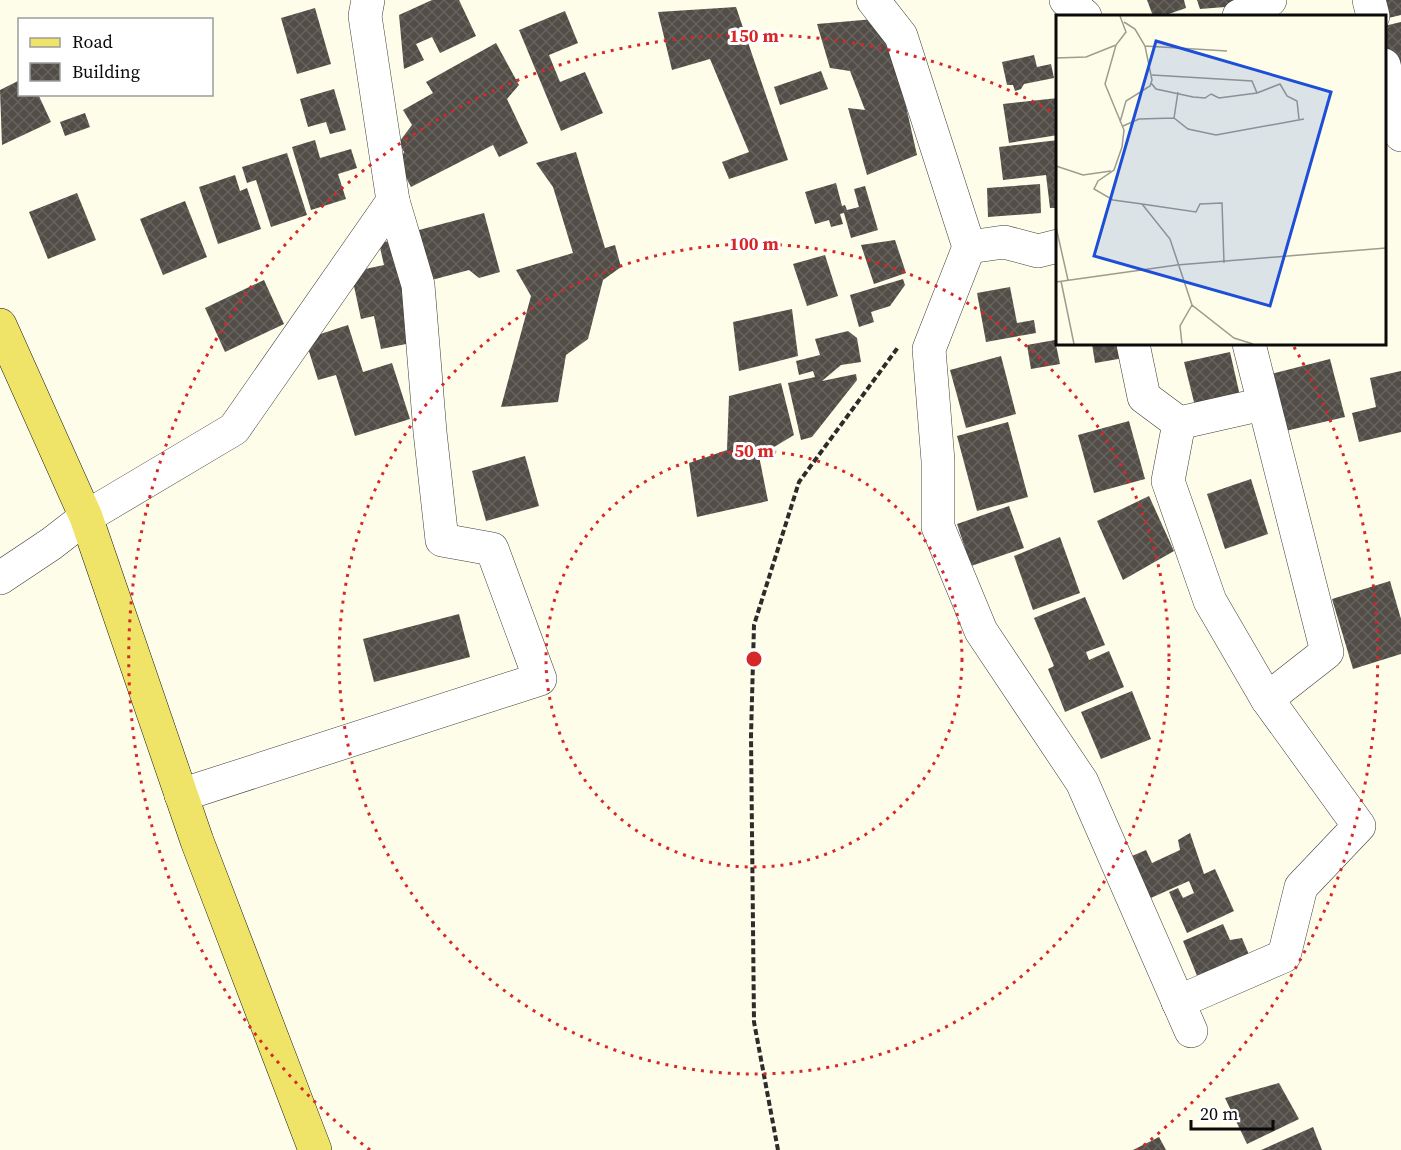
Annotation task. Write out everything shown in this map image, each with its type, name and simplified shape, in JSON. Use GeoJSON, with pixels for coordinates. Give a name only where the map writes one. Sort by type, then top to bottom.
{"type":"FeatureCollection","features":[{"type":"Feature","properties":{"kind":"main road"},"geometry":{"type":"LineString","coordinates":[[0,325],[86,517],[181,795],[315,1150]]}},
{"type":"Feature","properties":{"kind":"street"},"geometry":{"type":"LineString","coordinates":[[181,795],[540,679],[492,549],[442,540],[430,432],[418,285],[393,201],[365,16],[368,0]]}},
{"type":"Feature","properties":{"kind":"street"},"geometry":{"type":"LineString","coordinates":[[873,0],[901,36],[969,247],[929,349],[938,461],[938,527],[981,631],[1082,783],[1184,1016],[1284,956],[1301,887],[1359,826],[1267,699],[1210,602],[1168,481],[1179,423]]}},
{"type":"Feature","properties":{"kind":"street"},"geometry":{"type":"LineString","coordinates":[[1066,0],[1084,15]]}},
{"type":"Feature","properties":{"kind":"street"},"geometry":{"type":"LineString","coordinates":[[1241,15],[1269,0]]}},
{"type":"Feature","properties":{"kind":"street"},"geometry":{"type":"LineString","coordinates":[[1369,0],[1373,15]]}},
{"type":"Feature","properties":{"kind":"street"},"geometry":{"type":"LineString","coordinates":[[1386,73],[1401,135]]}},
{"type":"Feature","properties":{"kind":"street"},"geometry":{"type":"LineString","coordinates":[[0,578],[86,517],[234,429],[393,201]]}},
{"type":"Feature","properties":{"kind":"street"},"geometry":{"type":"LineString","coordinates":[[969,247],[1004,242],[1038,251],[1056,246]]}},
{"type":"Feature","properties":{"kind":"street"},"geometry":{"type":"LineString","coordinates":[[1133,345],[1144,397],[1179,423],[1263,404]]}},
{"type":"Feature","properties":{"kind":"street"},"geometry":{"type":"LineString","coordinates":[[1249,345],[1327,652],[1267,699]]}},
{"type":"Feature","properties":{"kind":"path"},"geometry":{"type":"LineString","coordinates":[[778,1150],[754,1022],[751,736],[754,625],[798,482],[901,344]]}},
{"type":"Feature","properties":{"kind":"building"},"geometry":{"type":"Polygon","coordinates":[[[432,0],[459,0],[476,36],[440,53],[432,37],[416,44],[424,60],[404,69],[399,15],[432,0]]]}},
{"type":"Feature","properties":{"kind":"building"},"geometry":{"type":"Polygon","coordinates":[[[1147,0],[1184,0],[1186,8],[1166,15],[1153,15],[1147,0]]]}},
{"type":"Feature","properties":{"kind":"building"},"geometry":{"type":"Polygon","coordinates":[[[1197,0],[1255,0],[1238,6],[1200,9],[1197,0]]]}},
{"type":"Feature","properties":{"kind":"building"},"geometry":{"type":"Polygon","coordinates":[[[1375,0],[1401,0],[1401,15],[1386,19],[1386,15],[1382,15],[1375,0]]]}},
{"type":"Feature","properties":{"kind":"building"},"geometry":{"type":"Polygon","coordinates":[[[736,7],[788,160],[729,179],[722,162],[749,152],[710,59],[672,70],[658,12],[736,7]]]}},
{"type":"Feature","properties":{"kind":"building"},"geometry":{"type":"Polygon","coordinates":[[[315,8],[331,64],[297,74],[281,18],[315,8]]]}},
{"type":"Feature","properties":{"kind":"building"},"geometry":{"type":"Polygon","coordinates":[[[565,11],[578,43],[549,55],[560,82],[585,72],[603,113],[561,131],[519,30],[565,11]]]}},
{"type":"Feature","properties":{"kind":"building"},"geometry":{"type":"Polygon","coordinates":[[[886,18],[917,155],[867,175],[848,108],[865,110],[850,71],[830,68],[817,24],[886,18]]]}},
{"type":"Feature","properties":{"kind":"building"},"geometry":{"type":"Polygon","coordinates":[[[1401,22],[1401,65],[1393,67],[1386,44],[1386,26],[1401,22]]]}},
{"type":"Feature","properties":{"kind":"building"},"geometry":{"type":"Polygon","coordinates":[[[496,43],[519,85],[507,99],[528,143],[499,157],[493,145],[411,187],[399,164],[404,152],[399,142],[412,125],[403,110],[433,93],[426,82],[496,43]]]}},
{"type":"Feature","properties":{"kind":"building"},"geometry":{"type":"Polygon","coordinates":[[[1034,55],[1037,67],[1051,64],[1054,78],[1024,84],[1021,89],[1015,91],[1013,85],[1007,85],[1002,62],[1034,55]]]}},
{"type":"Feature","properties":{"kind":"building"},"geometry":{"type":"Polygon","coordinates":[[[821,71],[828,89],[780,105],[774,87],[821,71]]]}},
{"type":"Feature","properties":{"kind":"building"},"geometry":{"type":"Polygon","coordinates":[[[18,81],[18,96],[39,96],[51,122],[2,145],[0,90],[18,81]]]}},
{"type":"Feature","properties":{"kind":"building"},"geometry":{"type":"Polygon","coordinates":[[[334,89],[346,130],[330,134],[326,122],[308,127],[300,99],[334,89]]]}},
{"type":"Feature","properties":{"kind":"building"},"geometry":{"type":"Polygon","coordinates":[[[1056,98],[1056,135],[1009,143],[1003,104],[1056,98]]]}},
{"type":"Feature","properties":{"kind":"building"},"geometry":{"type":"Polygon","coordinates":[[[85,113],[90,127],[65,136],[60,122],[85,113]]]}},
{"type":"Feature","properties":{"kind":"building"},"geometry":{"type":"Polygon","coordinates":[[[315,140],[320,158],[351,149],[357,168],[338,174],[346,199],[311,210],[292,147],[315,140]]]}},
{"type":"Feature","properties":{"kind":"building"},"geometry":{"type":"Polygon","coordinates":[[[1056,140],[1056,208],[1050,208],[1046,175],[1003,180],[999,147],[1056,140]]]}},
{"type":"Feature","properties":{"kind":"building"},"geometry":{"type":"Polygon","coordinates":[[[576,152],[605,248],[615,245],[621,267],[603,280],[588,339],[566,355],[558,402],[501,407],[531,296],[516,270],[573,253],[553,187],[536,163],[576,152]]]}},
{"type":"Feature","properties":{"kind":"building"},"geometry":{"type":"Polygon","coordinates":[[[287,153],[307,215],[271,227],[256,180],[247,183],[242,167],[287,153]]]}},
{"type":"Feature","properties":{"kind":"building"},"geometry":{"type":"Polygon","coordinates":[[[235,175],[240,191],[247,188],[261,229],[218,244],[199,187],[235,175]]]}},
{"type":"Feature","properties":{"kind":"building"},"geometry":{"type":"Polygon","coordinates":[[[836,183],[842,206],[845,205],[847,210],[859,207],[854,189],[865,186],[878,230],[851,238],[844,213],[840,214],[843,224],[831,227],[829,220],[815,224],[805,192],[836,183]]]}},
{"type":"Feature","properties":{"kind":"building"},"geometry":{"type":"Polygon","coordinates":[[[1040,184],[1041,213],[988,217],[987,188],[1040,184]]]}},
{"type":"Feature","properties":{"kind":"building"},"geometry":{"type":"Polygon","coordinates":[[[77,193],[96,240],[48,259],[29,212],[77,193]]]}},
{"type":"Feature","properties":{"kind":"building"},"geometry":{"type":"Polygon","coordinates":[[[185,201],[207,257],[163,275],[140,219],[185,201]]]}},
{"type":"Feature","properties":{"kind":"building"},"geometry":{"type":"Polygon","coordinates":[[[484,213],[500,272],[479,278],[469,270],[428,281],[415,231],[484,213]]]}},
{"type":"Feature","properties":{"kind":"building"},"geometry":{"type":"Polygon","coordinates":[[[400,239],[414,305],[403,307],[411,343],[381,349],[374,316],[361,319],[351,272],[384,265],[379,243],[400,239]]]}},
{"type":"Feature","properties":{"kind":"building"},"geometry":{"type":"Polygon","coordinates":[[[895,240],[906,273],[874,284],[861,245],[895,240]]]}},
{"type":"Feature","properties":{"kind":"building"},"geometry":{"type":"Polygon","coordinates":[[[825,255],[838,296],[807,306],[793,264],[825,255]]]}},
{"type":"Feature","properties":{"kind":"building"},"geometry":{"type":"Polygon","coordinates":[[[903,279],[905,285],[890,306],[871,312],[874,322],[859,327],[850,295],[903,279]]]}},
{"type":"Feature","properties":{"kind":"building"},"geometry":{"type":"Polygon","coordinates":[[[264,280],[284,324],[225,352],[205,308],[264,280]]]}},
{"type":"Feature","properties":{"kind":"building"},"geometry":{"type":"Polygon","coordinates":[[[1010,287],[1017,323],[1034,320],[1036,333],[986,342],[977,293],[1010,287]]]}},
{"type":"Feature","properties":{"kind":"building"},"geometry":{"type":"Polygon","coordinates":[[[792,309],[798,356],[739,371],[733,322],[792,309]]]}},
{"type":"Feature","properties":{"kind":"building"},"geometry":{"type":"Polygon","coordinates":[[[348,325],[363,372],[392,363],[410,419],[355,436],[336,375],[318,380],[305,339],[348,325]]]}},
{"type":"Feature","properties":{"kind":"building"},"geometry":{"type":"Polygon","coordinates":[[[848,331],[857,338],[861,362],[841,365],[822,381],[856,374],[857,380],[812,437],[801,440],[788,383],[815,377],[813,371],[799,375],[796,361],[820,355],[815,339],[848,331]]]}},
{"type":"Feature","properties":{"kind":"building"},"geometry":{"type":"Polygon","coordinates":[[[1055,340],[1060,364],[1031,369],[1027,345],[1055,340]]]}},
{"type":"Feature","properties":{"kind":"building"},"geometry":{"type":"Polygon","coordinates":[[[1092,345],[1121,345],[1124,358],[1095,363],[1092,345]]]}},
{"type":"Feature","properties":{"kind":"building"},"geometry":{"type":"Polygon","coordinates":[[[1230,352],[1240,396],[1195,406],[1184,362],[1230,352]]]}},
{"type":"Feature","properties":{"kind":"building"},"geometry":{"type":"Polygon","coordinates":[[[1001,356],[1016,414],[966,428],[950,370],[1001,356]]]}},
{"type":"Feature","properties":{"kind":"building"},"geometry":{"type":"Polygon","coordinates":[[[1330,359],[1345,417],[1281,432],[1267,375],[1330,359]]]}},
{"type":"Feature","properties":{"kind":"building"},"geometry":{"type":"Polygon","coordinates":[[[1401,371],[1401,432],[1359,442],[1352,413],[1376,407],[1370,378],[1401,371]]]}},
{"type":"Feature","properties":{"kind":"building"},"geometry":{"type":"Polygon","coordinates":[[[781,383],[794,435],[759,456],[768,501],[697,517],[689,463],[727,450],[729,396],[781,383]]]}},
{"type":"Feature","properties":{"kind":"building"},"geometry":{"type":"Polygon","coordinates":[[[1129,421],[1145,479],[1094,493],[1078,435],[1129,421]]]}},
{"type":"Feature","properties":{"kind":"building"},"geometry":{"type":"Polygon","coordinates":[[[1008,422],[1028,497],[977,511],[957,436],[1008,422]]]}},
{"type":"Feature","properties":{"kind":"building"},"geometry":{"type":"Polygon","coordinates":[[[525,456],[539,506],[486,521],[472,471],[525,456]]]}},
{"type":"Feature","properties":{"kind":"building"},"geometry":{"type":"Polygon","coordinates":[[[1251,479],[1268,534],[1225,549],[1207,494],[1251,479]]]}},
{"type":"Feature","properties":{"kind":"building"},"geometry":{"type":"Polygon","coordinates":[[[1149,496],[1174,551],[1123,580],[1097,521],[1149,496]]]}},
{"type":"Feature","properties":{"kind":"building"},"geometry":{"type":"Polygon","coordinates":[[[1009,506],[1024,548],[971,566],[957,524],[1009,506]]]}},
{"type":"Feature","properties":{"kind":"building"},"geometry":{"type":"Polygon","coordinates":[[[1060,537],[1080,593],[1033,610],[1014,556],[1060,537]]]}},
{"type":"Feature","properties":{"kind":"building"},"geometry":{"type":"Polygon","coordinates":[[[1390,581],[1401,619],[1401,654],[1353,669],[1332,599],[1390,581]]]}},
{"type":"Feature","properties":{"kind":"building"},"geometry":{"type":"Polygon","coordinates":[[[1085,597],[1105,645],[1086,652],[1089,660],[1109,651],[1124,687],[1065,712],[1048,669],[1054,666],[1034,618],[1085,597]]]}},
{"type":"Feature","properties":{"kind":"building"},"geometry":{"type":"Polygon","coordinates":[[[459,614],[470,657],[374,682],[363,639],[459,614]]]}},
{"type":"Feature","properties":{"kind":"building"},"geometry":{"type":"Polygon","coordinates":[[[1132,691],[1151,739],[1101,759],[1081,712],[1132,691]]]}},
{"type":"Feature","properties":{"kind":"building"},"geometry":{"type":"Polygon","coordinates":[[[1190,833],[1204,874],[1215,869],[1234,911],[1187,933],[1169,892],[1178,888],[1183,898],[1194,893],[1189,881],[1144,901],[1125,859],[1146,850],[1152,863],[1180,850],[1178,840],[1190,833]]]}},
{"type":"Feature","properties":{"kind":"building"},"geometry":{"type":"Polygon","coordinates":[[[1223,924],[1230,940],[1242,938],[1252,962],[1200,983],[1183,941],[1223,924]]]}},
{"type":"Feature","properties":{"kind":"building"},"geometry":{"type":"Polygon","coordinates":[[[1279,1083],[1299,1119],[1247,1144],[1225,1098],[1279,1083]]]}},
{"type":"Feature","properties":{"kind":"building"},"geometry":{"type":"Polygon","coordinates":[[[1313,1127],[1322,1150],[1261,1150],[1313,1127]]]}},
{"type":"Feature","properties":{"kind":"building"},"geometry":{"type":"Polygon","coordinates":[[[1159,1137],[1166,1150],[1133,1150],[1159,1137]]]}}]}
